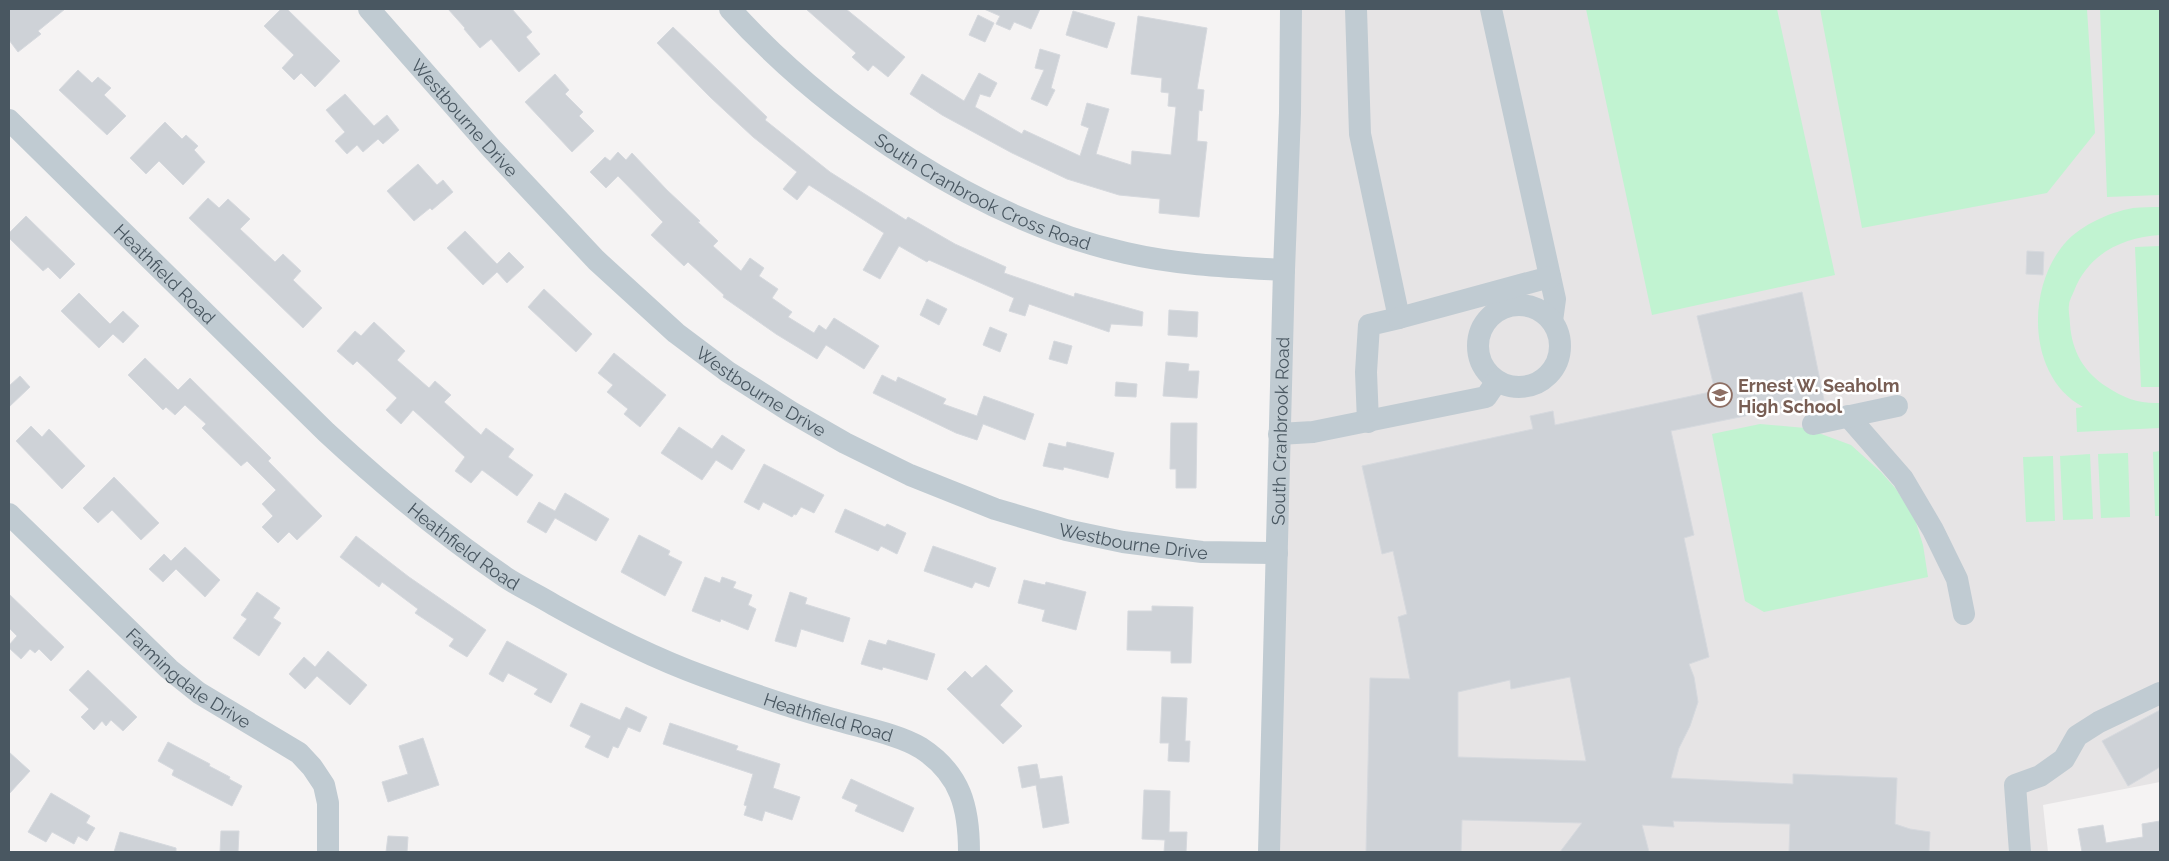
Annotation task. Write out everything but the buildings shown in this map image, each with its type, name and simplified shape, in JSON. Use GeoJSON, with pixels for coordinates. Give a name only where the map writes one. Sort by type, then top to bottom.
{"type":"FeatureCollection","features":[{"type":"Feature","properties":{"kind":"street","name":"Westbourne Drive"},"geometry":{"type":"LineString","coordinates":[[369,9],[492,149],[596,260],[676,333],[728,372],[791,412],[845,443],[910,475],[995,509],[1044,524],[1123,542],[1192,551],[1277,553]]}},
{"type":"Feature","properties":{"kind":"street","name":"South Cranbrook Cross Road"},"geometry":{"type":"LineString","coordinates":[[730,9],[780,61],[845,115],[910,159],[980,198],[1039,226],[1087,243],[1125,253],[1210,266],[1284,270]]}},
{"type":"Feature","properties":{"kind":"street","name":"South Cranbrook Road"},"geometry":{"type":"LineString","coordinates":[[1269,852],[1279,434],[1290,113],[1291,9]]}},
{"type":"Feature","properties":{"kind":"street"},"geometry":{"type":"LineString","coordinates":[[1356,9],[1360,134],[1399,318]]}},
{"type":"Feature","properties":{"kind":"street"},"geometry":{"type":"LineString","coordinates":[[1491,9],[1555,299],[1552,321]]}},
{"type":"Feature","properties":{"kind":"street","name":"Heathfield Road"},"geometry":{"type":"LineString","coordinates":[[9,120],[326,432],[373,476],[437,528],[506,578],[579,619],[666,663],[743,691],[882,733],[920,747],[942,764],[956,783],[964,801],[969,829],[970,852]]}},
{"type":"Feature","properties":{"kind":"street"},"geometry":{"type":"LineString","coordinates":[[1368,422],[1366,372],[1369,325],[1550,277]]}},
{"type":"Feature","properties":{"kind":"street"},"geometry":{"type":"LineString","coordinates":[[1518,304],[1531,306],[1543,311],[1552,321],[1559,334],[1561,348],[1558,362],[1550,374],[1539,383],[1525,387],[1510,387],[1497,382],[1487,372],[1479,354],[1479,335],[1484,323],[1494,313],[1505,307],[1518,304]]}},
{"type":"Feature","properties":{"kind":"street"},"geometry":{"type":"LineString","coordinates":[[1279,434],[1304,434],[1486,397],[1497,382]]}},
{"type":"Feature","properties":{"kind":"street"},"geometry":{"type":"LineString","coordinates":[[1813,424],[1897,406]]}},
{"type":"Feature","properties":{"kind":"street"},"geometry":{"type":"LineString","coordinates":[[1848,416],[1903,479],[1933,530],[1957,579],[1964,614]]}},
{"type":"Feature","properties":{"kind":"street","name":"Farmingdale Drive"},"geometry":{"type":"LineString","coordinates":[[9,514],[169,669],[199,693],[299,753],[312,767],[324,785],[328,803],[328,852]]}},
{"type":"Feature","properties":{"kind":"street"},"geometry":{"type":"LineString","coordinates":[[2020,852],[2015,785],[2040,776],[2064,759],[2077,736],[2099,722],[2160,693]]}},
{"type":"Feature","properties":{"kind":"shaded area","name":"Ernest W. Seaholm High School"},"geometry":{"type":"Polygon","coordinates":[[[1290,9],[2160,9],[2160,782],[2043,805],[2048,852],[1268,852],[1290,9]]]}},
{"type":"Feature","properties":{"kind":"green space"},"geometry":{"type":"Polygon","coordinates":[[[1586,9],[1777,9],[1835,275],[1652,315],[1586,9]]]}},
{"type":"Feature","properties":{"kind":"green space"},"geometry":{"type":"Polygon","coordinates":[[[1820,9],[2087,9],[2095,133],[2047,193],[1862,228],[1820,9]]]}},
{"type":"Feature","properties":{"kind":"green space"},"geometry":{"type":"Polygon","coordinates":[[[2100,9],[2160,9],[2160,195],[2107,197],[2100,9]]]}},
{"type":"Feature","properties":{"kind":"green space"},"geometry":{"type":"Polygon","coordinates":[[[2160,207],[2160,235],[2133,239],[2108,250],[2098,258],[2080,278],[2070,300],[2069,310],[2073,344],[2086,368],[2099,381],[2119,394],[2139,401],[2160,403],[2160,428],[2077,432],[2076,408],[2083,407],[2065,394],[2052,376],[2043,356],[2039,334],[2038,311],[2042,288],[2050,267],[2061,248],[2075,233],[2114,213],[2136,208],[2160,207]]]}},
{"type":"Feature","properties":{"kind":"green space"},"geometry":{"type":"Polygon","coordinates":[[[2160,246],[2160,387],[2141,387],[2135,247],[2160,246]]]}},
{"type":"Feature","properties":{"kind":"green space"},"geometry":{"type":"Polygon","coordinates":[[[1760,424],[1805,428],[1851,445],[1881,472],[1896,489],[1914,516],[1923,545],[1928,577],[1764,612],[1745,601],[1712,434],[1760,424]]]}},
{"type":"Feature","properties":{"kind":"green space"},"geometry":{"type":"Polygon","coordinates":[[[2160,451],[2160,516],[2155,516],[2153,452],[2160,451]]]}},
{"type":"Feature","properties":{"kind":"green space"},"geometry":{"type":"Polygon","coordinates":[[[2128,453],[2130,517],[2101,518],[2098,454],[2128,453]]]}},
{"type":"Feature","properties":{"kind":"green space"},"geometry":{"type":"Polygon","coordinates":[[[2090,454],[2093,519],[2063,520],[2060,456],[2090,454]]]}},
{"type":"Feature","properties":{"kind":"green space"},"geometry":{"type":"Polygon","coordinates":[[[2053,456],[2055,521],[2026,522],[2023,457],[2053,456]]]}},
{"type":"Feature","properties":{"kind":"place","name":"Ernest W. Seaholm High School"},"geometry":{"type":"Point","coordinates":[1720,395]}}]}
